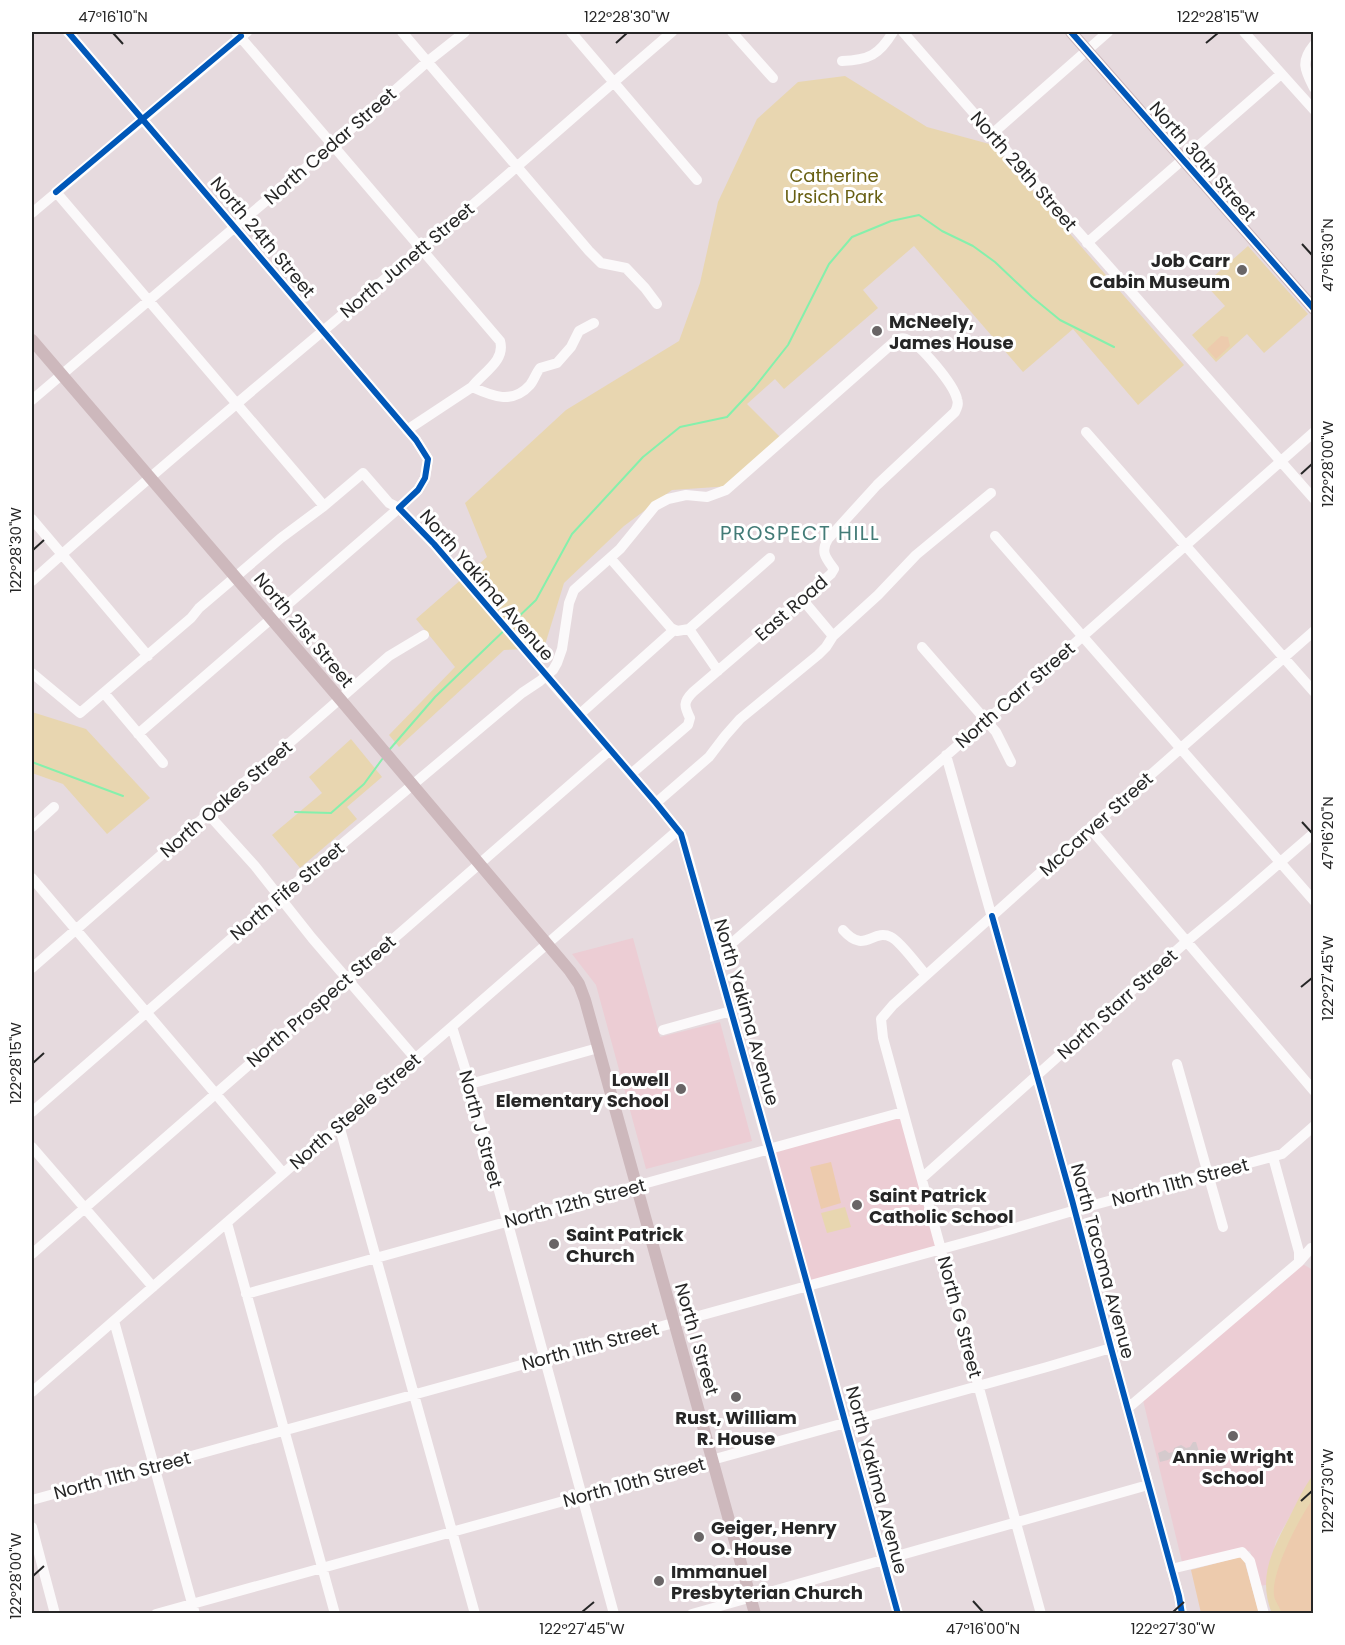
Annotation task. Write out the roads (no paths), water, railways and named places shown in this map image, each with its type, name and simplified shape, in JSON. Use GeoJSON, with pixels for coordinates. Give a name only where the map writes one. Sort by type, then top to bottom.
{"type":"FeatureCollection","features":[{"type":"Feature","properties":{"kind":"main road","name":"North 30th Street"},"geometry":{"type":"LineString","coordinates":[[1071,32],[1314,309]]}},
{"type":"Feature","properties":{"kind":"main road","name":"North 21st Street"},"geometry":{"type":"LineString","coordinates":[[32,340],[547,944]]}},
{"type":"Feature","properties":{"kind":"main road","name":"North I Street"},"geometry":{"type":"LineString","coordinates":[[547,944],[579,984],[585,1000],[755,1614]]}},
{"type":"Feature","properties":{"kind":"street","name":"North 24th Street"},"geometry":{"type":"LineString","coordinates":[[68,32],[426,454],[428,459],[425,478],[418,490],[399,508]]}},
{"type":"Feature","properties":{"kind":"street"},"geometry":{"type":"LineString","coordinates":[[402,32],[597,260],[601,263],[626,268],[657,304]]}},
{"type":"Feature","properties":{"kind":"street","name":"North Cedar Street"},"geometry":{"type":"LineString","coordinates":[[32,400],[465,32]]}},
{"type":"Feature","properties":{"kind":"street"},"geometry":{"type":"LineString","coordinates":[[571,32],[697,180]]}},
{"type":"Feature","properties":{"kind":"street","name":"North Junett Street"},"geometry":{"type":"LineString","coordinates":[[32,581],[149,477],[323,332],[672,32]]}},
{"type":"Feature","properties":{"kind":"street"},"geometry":{"type":"LineString","coordinates":[[732,32],[773,78]]}},
{"type":"Feature","properties":{"kind":"street"},"geometry":{"type":"LineString","coordinates":[[842,61],[871,57],[880,50],[893,32]]}},
{"type":"Feature","properties":{"kind":"street","name":"North 29th Street"},"geometry":{"type":"LineString","coordinates":[[903,32],[1314,499]]}},
{"type":"Feature","properties":{"kind":"street"},"geometry":{"type":"LineString","coordinates":[[992,134],[1108,32]]}},
{"type":"Feature","properties":{"kind":"street"},"geometry":{"type":"LineString","coordinates":[[1244,32],[1314,110]]}},
{"type":"Feature","properties":{"kind":"street"},"geometry":{"type":"LineString","coordinates":[[32,213],[143,120],[241,33],[497,338],[502,347],[499,358],[472,387],[407,430]]}},
{"type":"Feature","properties":{"kind":"street"},"geometry":{"type":"LineString","coordinates":[[1314,45],[1305,61],[1306,72],[1314,88]]}},
{"type":"Feature","properties":{"kind":"street"},"geometry":{"type":"LineString","coordinates":[[1088,243],[1281,74]]}},
{"type":"Feature","properties":{"kind":"street"},"geometry":{"type":"LineString","coordinates":[[32,673],[80,713],[281,538],[324,506],[56,192]]}},
{"type":"Feature","properties":{"kind":"street"},"geometry":{"type":"LineString","coordinates":[[472,387],[503,398],[518,393],[531,384],[540,368],[557,363],[571,347],[579,331],[594,323]]}},
{"type":"Feature","properties":{"kind":"street","name":"East Road"},"geometry":{"type":"LineString","coordinates":[[611,559],[655,506],[668,499],[686,495],[707,497],[726,490],[900,338],[913,342],[942,374],[957,398],[957,408],[952,416],[878,484],[828,539],[824,546],[824,554],[834,571],[686,699],[685,709],[690,718],[688,725],[631,774]]}},
{"type":"Feature","properties":{"kind":"street"},"geometry":{"type":"LineString","coordinates":[[1086,432],[1314,692]]}},
{"type":"Feature","properties":{"kind":"street","name":"North Carr Street"},"geometry":{"type":"LineString","coordinates":[[716,958],[1314,432]]}},
{"type":"Feature","properties":{"kind":"street","name":"North Yakima Avenue"},"geometry":{"type":"LineString","coordinates":[[324,506],[363,473],[389,503],[399,508],[434,544],[455,569]]}},
{"type":"Feature","properties":{"kind":"street"},"geometry":{"type":"LineString","coordinates":[[656,803],[709,757],[740,719],[818,656],[833,636],[878,595],[916,555],[991,493]]}},
{"type":"Feature","properties":{"kind":"street"},"geometry":{"type":"LineString","coordinates":[[138,734],[399,508]]}},
{"type":"Feature","properties":{"kind":"street"},"geometry":{"type":"LineString","coordinates":[[32,519],[148,656]]}},
{"type":"Feature","properties":{"kind":"street"},"geometry":{"type":"LineString","coordinates":[[994,536],[1314,901]]}},
{"type":"Feature","properties":{"kind":"street"},"geometry":{"type":"LineString","coordinates":[[546,676],[555,667],[561,654],[569,603],[573,592],[611,559],[674,630],[681,631],[689,629],[770,558]]}},
{"type":"Feature","properties":{"kind":"street"},"geometry":{"type":"LineString","coordinates":[[802,599],[833,636]]}},
{"type":"Feature","properties":{"kind":"street"},"geometry":{"type":"LineString","coordinates":[[689,629],[718,671]]}},
{"type":"Feature","properties":{"kind":"street"},"geometry":{"type":"LineString","coordinates":[[580,714],[674,630]]}},
{"type":"Feature","properties":{"kind":"street","name":"McCarver Street"},"geometry":{"type":"LineString","coordinates":[[881,1019],[926,975],[1090,828],[1314,631]]}},
{"type":"Feature","properties":{"kind":"street","name":"North Oakes Street"},"geometry":{"type":"LineString","coordinates":[[32,968],[389,656],[424,635]]}},
{"type":"Feature","properties":{"kind":"street"},"geometry":{"type":"LineString","coordinates":[[922,647],[996,732],[1011,762]]}},
{"type":"Feature","properties":{"kind":"street","name":"North Yakima Avenue"},"geometry":{"type":"LineString","coordinates":[[546,676],[678,830],[686,850],[898,1614]]}},
{"type":"Feature","properties":{"kind":"street","name":"North Fife Street"},"geometry":{"type":"LineString","coordinates":[[32,1112],[410,783],[546,676]]}},
{"type":"Feature","properties":{"kind":"street"},"geometry":{"type":"LineString","coordinates":[[104,693],[163,763]]}},
{"type":"Feature","properties":{"kind":"street","name":"North Prospect Street"},"geometry":{"type":"LineString","coordinates":[[32,1254],[610,750]]}},
{"type":"Feature","properties":{"kind":"street","name":"North Tacoma Avenue"},"geometry":{"type":"LineString","coordinates":[[946,755],[1037,1075],[1182,1614]]}},
{"type":"Feature","properties":{"kind":"street"},"geometry":{"type":"LineString","coordinates":[[32,827],[54,807]]}},
{"type":"Feature","properties":{"kind":"street"},"geometry":{"type":"LineString","coordinates":[[208,814],[255,866],[415,1059]]}},
{"type":"Feature","properties":{"kind":"street"},"geometry":{"type":"LineString","coordinates":[[1090,828],[1314,1091]]}},
{"type":"Feature","properties":{"kind":"street","name":"North Steele Street"},"geometry":{"type":"LineString","coordinates":[[32,1392],[678,830]]}},
{"type":"Feature","properties":{"kind":"street","name":"North Starr Street"},"geometry":{"type":"LineString","coordinates":[[922,1178],[1186,942],[1314,833]]}},
{"type":"Feature","properties":{"kind":"street"},"geometry":{"type":"LineString","coordinates":[[32,878],[283,1173]]}},
{"type":"Feature","properties":{"kind":"street"},"geometry":{"type":"LineString","coordinates":[[843,930],[851,938],[860,942],[879,936],[891,937],[926,975]]}},
{"type":"Feature","properties":{"kind":"street"},"geometry":{"type":"LineString","coordinates":[[663,1030],[732,1011]]}},
{"type":"Feature","properties":{"kind":"street","name":"North G Street"},"geometry":{"type":"LineString","coordinates":[[881,1019],[883,1038],[1041,1614]]}},
{"type":"Feature","properties":{"kind":"street","name":"North J Street"},"geometry":{"type":"LineString","coordinates":[[452,1027],[470,1084],[614,1614]]}},
{"type":"Feature","properties":{"kind":"street"},"geometry":{"type":"LineString","coordinates":[[470,1084],[598,1048]]}},
{"type":"Feature","properties":{"kind":"street"},"geometry":{"type":"LineString","coordinates":[[1178,1064],[1222,1227]]}},
{"type":"Feature","properties":{"kind":"street","name":"North 12th Street"},"geometry":{"type":"LineString","coordinates":[[246,1294],[903,1112]]}},
{"type":"Feature","properties":{"kind":"street"},"geometry":{"type":"LineString","coordinates":[[339,1125],[475,1614]]}},
{"type":"Feature","properties":{"kind":"street","name":"North 11th Street"},"geometry":{"type":"LineString","coordinates":[[32,1500],[1273,1157],[1282,1154],[1314,1126]]}},
{"type":"Feature","properties":{"kind":"street"},"geometry":{"type":"LineString","coordinates":[[32,1147],[153,1287]]}},
{"type":"Feature","properties":{"kind":"street"},"geometry":{"type":"LineString","coordinates":[[1273,1157],[1299,1252],[1299,1262]]}},
{"type":"Feature","properties":{"kind":"street"},"geometry":{"type":"LineString","coordinates":[[227,1222],[335,1614]]}},
{"type":"Feature","properties":{"kind":"street"},"geometry":{"type":"LineString","coordinates":[[1128,1408],[1299,1262],[1311,1248]]}},
{"type":"Feature","properties":{"kind":"street"},"geometry":{"type":"LineString","coordinates":[[114,1321],[194,1609]]}},
{"type":"Feature","properties":{"kind":"street","name":"North 10th Street"},"geometry":{"type":"LineString","coordinates":[[156,1614],[194,1609],[322,1568],[1111,1348]]}},
{"type":"Feature","properties":{"kind":"street"},"geometry":{"type":"LineString","coordinates":[[692,1614],[1148,1485]]}},
{"type":"Feature","properties":{"kind":"street"},"geometry":{"type":"LineString","coordinates":[[32,1527],[55,1614]]}},
{"type":"Feature","properties":{"kind":"street"},"geometry":{"type":"LineString","coordinates":[[1171,1569],[1242,1552],[1250,1561],[1264,1614]]}},
{"type":"Feature","properties":{"kind":"waterway"},"geometry":{"type":"LineString","coordinates":[[390,749],[435,697],[536,600],[572,534],[643,457],[680,427],[727,417],[754,388],[788,345],[829,264],[852,237],[891,221],[919,215],[942,231],[973,246],[995,262],[1060,320],[1114,347]]}},
{"type":"Feature","properties":{"kind":"waterway"},"geometry":{"type":"LineString","coordinates":[[295,812],[331,813],[364,784],[383,758]]}},
{"type":"Feature","properties":{"kind":"waterway"},"geometry":{"type":"LineString","coordinates":[[32,762],[123,796]]}},
{"type":"Feature","properties":{"kind":"place","name":"Job Carr Cabin Museum"},"geometry":{"type":"Point","coordinates":[1242,270]}},
{"type":"Feature","properties":{"kind":"place","name":"McNeely, James House"},"geometry":{"type":"Point","coordinates":[877,331]}},
{"type":"Feature","properties":{"kind":"place","name":"Lowell Elementary School"},"geometry":{"type":"Point","coordinates":[681,1089]}},
{"type":"Feature","properties":{"kind":"place","name":"Saint Patrick Catholic School"},"geometry":{"type":"Point","coordinates":[857,1205]}},
{"type":"Feature","properties":{"kind":"place","name":"Saint Patrick Church"},"geometry":{"type":"Point","coordinates":[554,1244]}},
{"type":"Feature","properties":{"kind":"place","name":"Rust, William R. House"},"geometry":{"type":"Point","coordinates":[736,1397]}},
{"type":"Feature","properties":{"kind":"place","name":"Annie Wright School"},"geometry":{"type":"Point","coordinates":[1233,1436]}},
{"type":"Feature","properties":{"kind":"place","name":"Geiger, Henry O. House"},"geometry":{"type":"Point","coordinates":[699,1537]}},
{"type":"Feature","properties":{"kind":"place","name":"Immanuel Presbyterian Church"},"geometry":{"type":"Point","coordinates":[659,1581]}},
{"type":"Feature","properties":{"kind":"district","name":"PROSPECT HILL"},"geometry":{"type":"Point","coordinates":[800,533]}},
{"type":"Feature","properties":{"kind":"park label","name":"Catherine Ursich Park"},"geometry":{"type":"Point","coordinates":[834,186]}}]}
